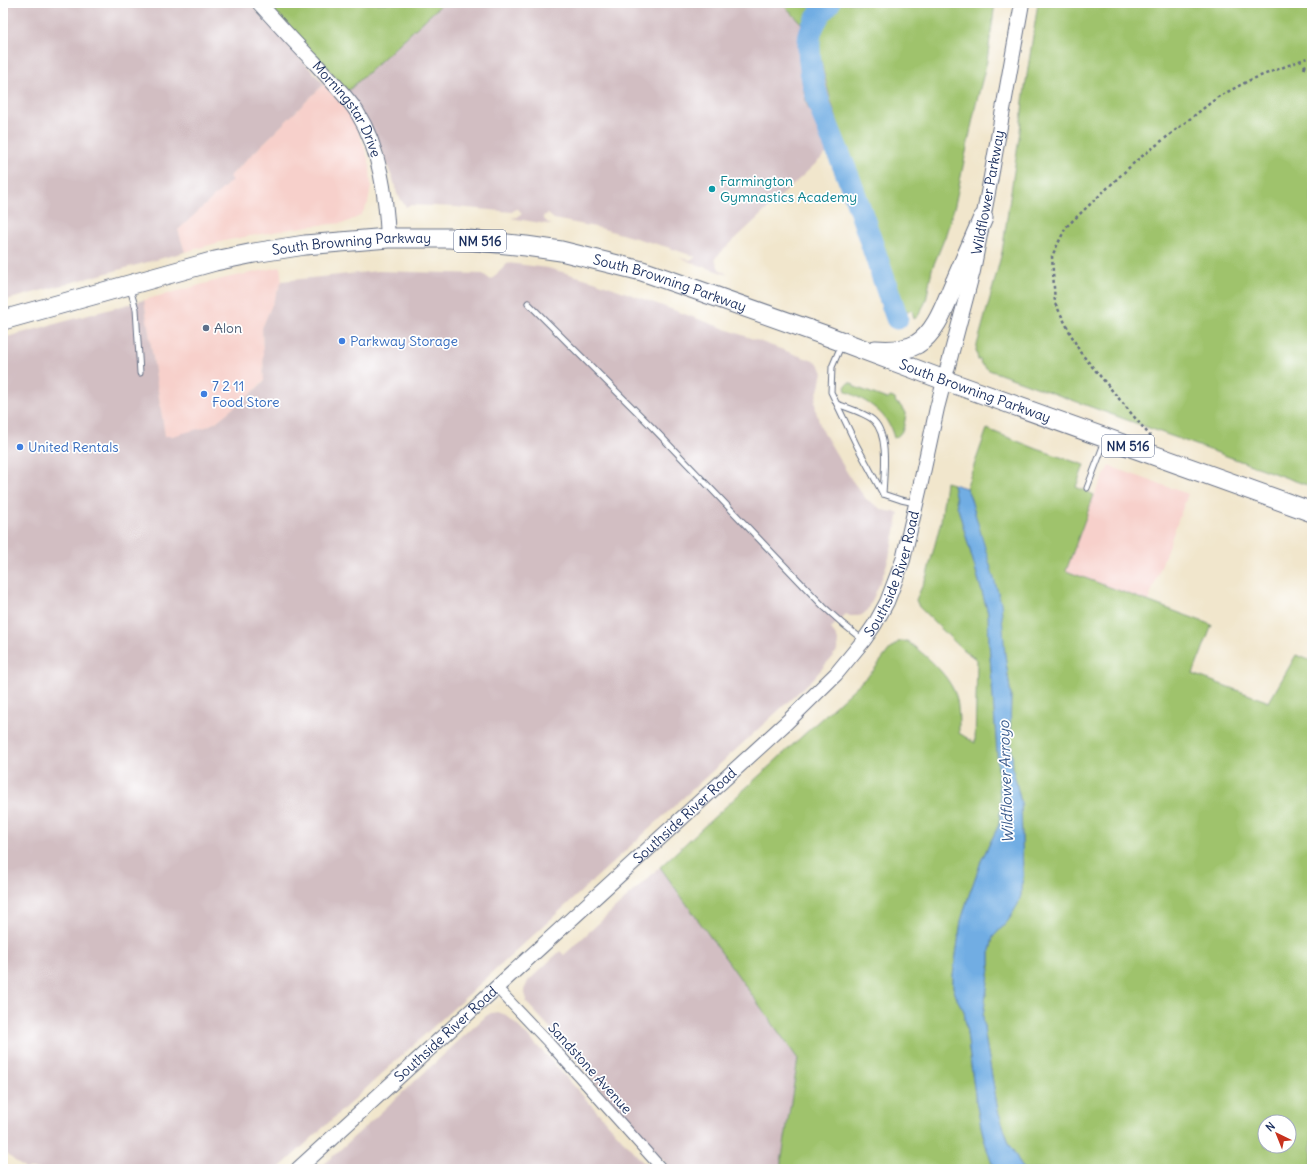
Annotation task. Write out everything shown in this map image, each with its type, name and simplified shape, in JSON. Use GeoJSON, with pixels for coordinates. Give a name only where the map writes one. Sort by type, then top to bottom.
{"type":"FeatureCollection","features":[{"type":"Feature","properties":{"kind":"highway"},"geometry":{"type":"LineString","coordinates":[[862,349],[883,351],[912,347],[918,344],[930,333],[941,312],[983,218]]}},
{"type":"Feature","properties":{"kind":"highway","name":"South Browning Parkway"},"geometry":{"type":"LineString","coordinates":[[3,320],[215,261],[305,245],[388,238],[450,238],[561,251],[642,272],[862,349],[944,380],[1312,512]]}},
{"type":"Feature","properties":{"kind":"main road","name":"Morningstar Drive"},"geometry":{"type":"LineString","coordinates":[[259,3],[341,91],[358,113],[367,132],[379,169],[387,208],[388,238]]}},
{"type":"Feature","properties":{"kind":"main road","name":"Wildflower Parkway"},"geometry":{"type":"LineString","coordinates":[[944,380],[973,271],[1022,3]]}},
{"type":"Feature","properties":{"kind":"main road","name":"Southside River Road"},"geometry":{"type":"LineString","coordinates":[[298,1169],[787,722],[836,674],[864,640],[887,602],[903,560],[944,380]]}},
{"type":"Feature","properties":{"kind":"street","name":"Sandstone Avenue"},"geometry":{"type":"LineString","coordinates":[[496,987],[550,1043],[662,1169]]}},
{"type":"Feature","properties":{"kind":"lane"},"geometry":{"type":"LineString","coordinates":[[129,286],[136,309],[140,373]]}},
{"type":"Feature","properties":{"kind":"lane"},"geometry":{"type":"LineString","coordinates":[[528,302],[654,428],[824,607],[864,640]]}},
{"type":"Feature","properties":{"kind":"lane"},"geometry":{"type":"LineString","coordinates":[[842,342],[832,367],[831,392],[882,494],[916,503]]}},
{"type":"Feature","properties":{"kind":"lane"},"geometry":{"type":"LineString","coordinates":[[837,404],[874,420],[882,436],[885,468],[882,494]]}},
{"type":"Feature","properties":{"kind":"lane"},"geometry":{"type":"LineString","coordinates":[[1086,488],[1106,438]]}},
{"type":"Feature","properties":{"kind":"path"},"geometry":{"type":"LineString","coordinates":[[1154,441],[1080,352],[1055,303],[1052,256],[1066,227],[1136,161],[1218,97],[1250,80],[1312,56]]}},
{"type":"Feature","properties":{"kind":"path"},"geometry":{"type":"LineString","coordinates":[[1312,63],[1302,68],[1312,70]]}},
{"type":"Feature","properties":{"kind":"path"},"geometry":{"type":"LineString","coordinates":[[3,1166],[7,1169]]}},
{"type":"Feature","properties":{"kind":"shaded area"},"geometry":{"type":"Polygon","coordinates":[[[3,3],[249,3],[324,84],[229,177],[232,180],[178,230],[185,252],[3,301],[3,3]]]}},
{"type":"Feature","properties":{"kind":"shaded area"},"geometry":{"type":"Polygon","coordinates":[[[439,3],[782,3],[803,25],[799,46],[802,81],[806,102],[828,152],[716,257],[715,259],[719,269],[728,275],[679,258],[690,260],[696,257],[667,247],[600,228],[554,219],[548,214],[543,216],[544,219],[552,225],[511,218],[517,217],[522,213],[517,208],[512,212],[456,207],[409,205],[406,207],[397,194],[395,185],[378,142],[348,91],[441,5],[439,3]]]}},
{"type":"Feature","properties":{"kind":"shaded area"},"geometry":{"type":"Polygon","coordinates":[[[324,84],[348,111],[358,130],[370,166],[371,187],[368,203],[361,215],[344,223],[309,226],[255,235],[224,241],[185,252],[178,230],[231,180],[229,177],[324,84]]]}},
{"type":"Feature","properties":{"kind":"shaded area"},"geometry":{"type":"Polygon","coordinates":[[[508,263],[548,268],[594,281],[816,362],[820,366],[823,373],[815,401],[821,428],[851,479],[866,499],[883,510],[899,513],[889,558],[868,610],[862,615],[858,616],[850,616],[846,614],[831,628],[838,640],[837,651],[814,678],[278,1169],[25,1169],[3,1151],[3,338],[144,300],[165,436],[172,436],[206,427],[216,422],[253,392],[264,381],[262,328],[282,281],[378,271],[483,274],[491,280],[508,263]]]}},
{"type":"Feature","properties":{"kind":"shaded area"},"geometry":{"type":"Polygon","coordinates":[[[280,267],[282,281],[262,328],[264,380],[253,392],[216,422],[206,427],[186,433],[165,436],[144,300],[226,278],[280,267]]]}},
{"type":"Feature","properties":{"kind":"shaded area"},"geometry":{"type":"Polygon","coordinates":[[[1109,466],[1188,494],[1148,601],[1066,571],[1094,495],[1109,466]]]}},
{"type":"Feature","properties":{"kind":"shaded area"},"geometry":{"type":"Polygon","coordinates":[[[660,867],[798,1059],[780,1169],[671,1169],[598,1087],[564,1043],[525,1001],[527,1000],[524,990],[528,981],[560,951],[564,955],[660,867]]]}},
{"type":"Feature","properties":{"kind":"shaded area"},"geometry":{"type":"Polygon","coordinates":[[[498,1012],[506,1015],[513,1021],[546,1055],[649,1169],[319,1169],[486,1016],[491,1013],[498,1012]]]}},
{"type":"Feature","properties":{"kind":"green space"},"geometry":{"type":"Polygon","coordinates":[[[267,3],[439,3],[441,5],[348,91],[267,3]]]}},
{"type":"Feature","properties":{"kind":"green space"},"geometry":{"type":"Polygon","coordinates":[[[782,3],[816,3],[806,15],[803,25],[782,3]]]}},
{"type":"Feature","properties":{"kind":"green space"},"geometry":{"type":"Polygon","coordinates":[[[839,3],[995,3],[987,61],[976,104],[955,205],[945,237],[932,269],[926,301],[918,316],[914,319],[912,310],[907,312],[905,315],[892,283],[850,162],[830,98],[819,54],[819,30],[824,21],[839,3]]]}},
{"type":"Feature","properties":{"kind":"green space"},"geometry":{"type":"Polygon","coordinates":[[[1038,3],[1312,3],[1312,487],[989,370],[980,363],[981,360],[978,360],[976,350],[977,345],[1002,252],[1038,3]]]}},
{"type":"Feature","properties":{"kind":"green space"},"geometry":{"type":"Polygon","coordinates":[[[848,383],[852,383],[855,387],[887,399],[891,397],[895,399],[896,403],[900,405],[906,414],[902,431],[898,436],[894,438],[887,421],[882,414],[869,404],[846,391],[845,387],[848,383]]]}},
{"type":"Feature","properties":{"kind":"green space"},"geometry":{"type":"Polygon","coordinates":[[[987,429],[1037,449],[1084,465],[1076,487],[1094,495],[1066,571],[1212,625],[1193,674],[1269,702],[1296,655],[1312,661],[1312,1169],[1023,1169],[1009,1143],[998,1111],[985,1036],[983,1015],[993,937],[1008,921],[1021,895],[1023,878],[1021,803],[1013,770],[1010,730],[1011,696],[1005,655],[970,496],[966,488],[987,429]]]}},
{"type":"Feature","properties":{"kind":"green space"},"geometry":{"type":"Polygon","coordinates":[[[946,482],[953,484],[957,505],[988,613],[1001,806],[999,825],[982,859],[961,921],[953,976],[953,987],[957,999],[964,1011],[974,1091],[987,1150],[994,1169],[780,1169],[798,1059],[660,867],[873,671],[889,650],[898,642],[907,641],[942,672],[956,696],[959,714],[959,733],[975,743],[977,660],[962,649],[919,607],[916,600],[927,575],[941,521],[946,482]]]}},
{"type":"Feature","properties":{"kind":"sand"},"geometry":{"type":"Polygon","coordinates":[[[816,3],[839,3],[824,21],[819,30],[819,54],[830,98],[850,162],[892,283],[905,315],[903,321],[900,321],[897,318],[897,322],[894,324],[887,318],[883,309],[849,195],[806,102],[802,81],[799,46],[806,15],[816,3]]]}},
{"type":"Feature","properties":{"kind":"water"},"geometry":{"type":"Polygon","coordinates":[[[953,484],[966,488],[970,496],[1001,603],[1005,655],[1011,696],[1010,730],[1013,770],[1021,803],[1023,878],[1021,895],[1018,904],[1008,921],[993,937],[983,1015],[985,1036],[998,1111],[1009,1143],[1023,1169],[994,1169],[987,1150],[978,1111],[964,1011],[957,999],[953,987],[953,976],[961,921],[982,859],[999,825],[1001,806],[988,613],[957,505],[953,484]]]}},
{"type":"Feature","properties":{"kind":"waterway","name":"Wildflower Arroyo"},"geometry":{"type":"LineString","coordinates":[[829,3],[815,21],[809,37],[812,78],[822,112],[849,179],[897,318]]}},
{"type":"Feature","properties":{"kind":"place","name":"Farmington Gymnastics Academy"},"geometry":{"type":"Point","coordinates":[712,189]}},
{"type":"Feature","properties":{"kind":"place","name":"Alon"},"geometry":{"type":"Point","coordinates":[206,328]}},
{"type":"Feature","properties":{"kind":"place","name":"Parkway Storage"},"geometry":{"type":"Point","coordinates":[342,341]}},
{"type":"Feature","properties":{"kind":"place","name":"7 2 11 Food Store"},"geometry":{"type":"Point","coordinates":[204,394]}},
{"type":"Feature","properties":{"kind":"place","name":"United Rentals"},"geometry":{"type":"Point","coordinates":[20,447]}}]}
